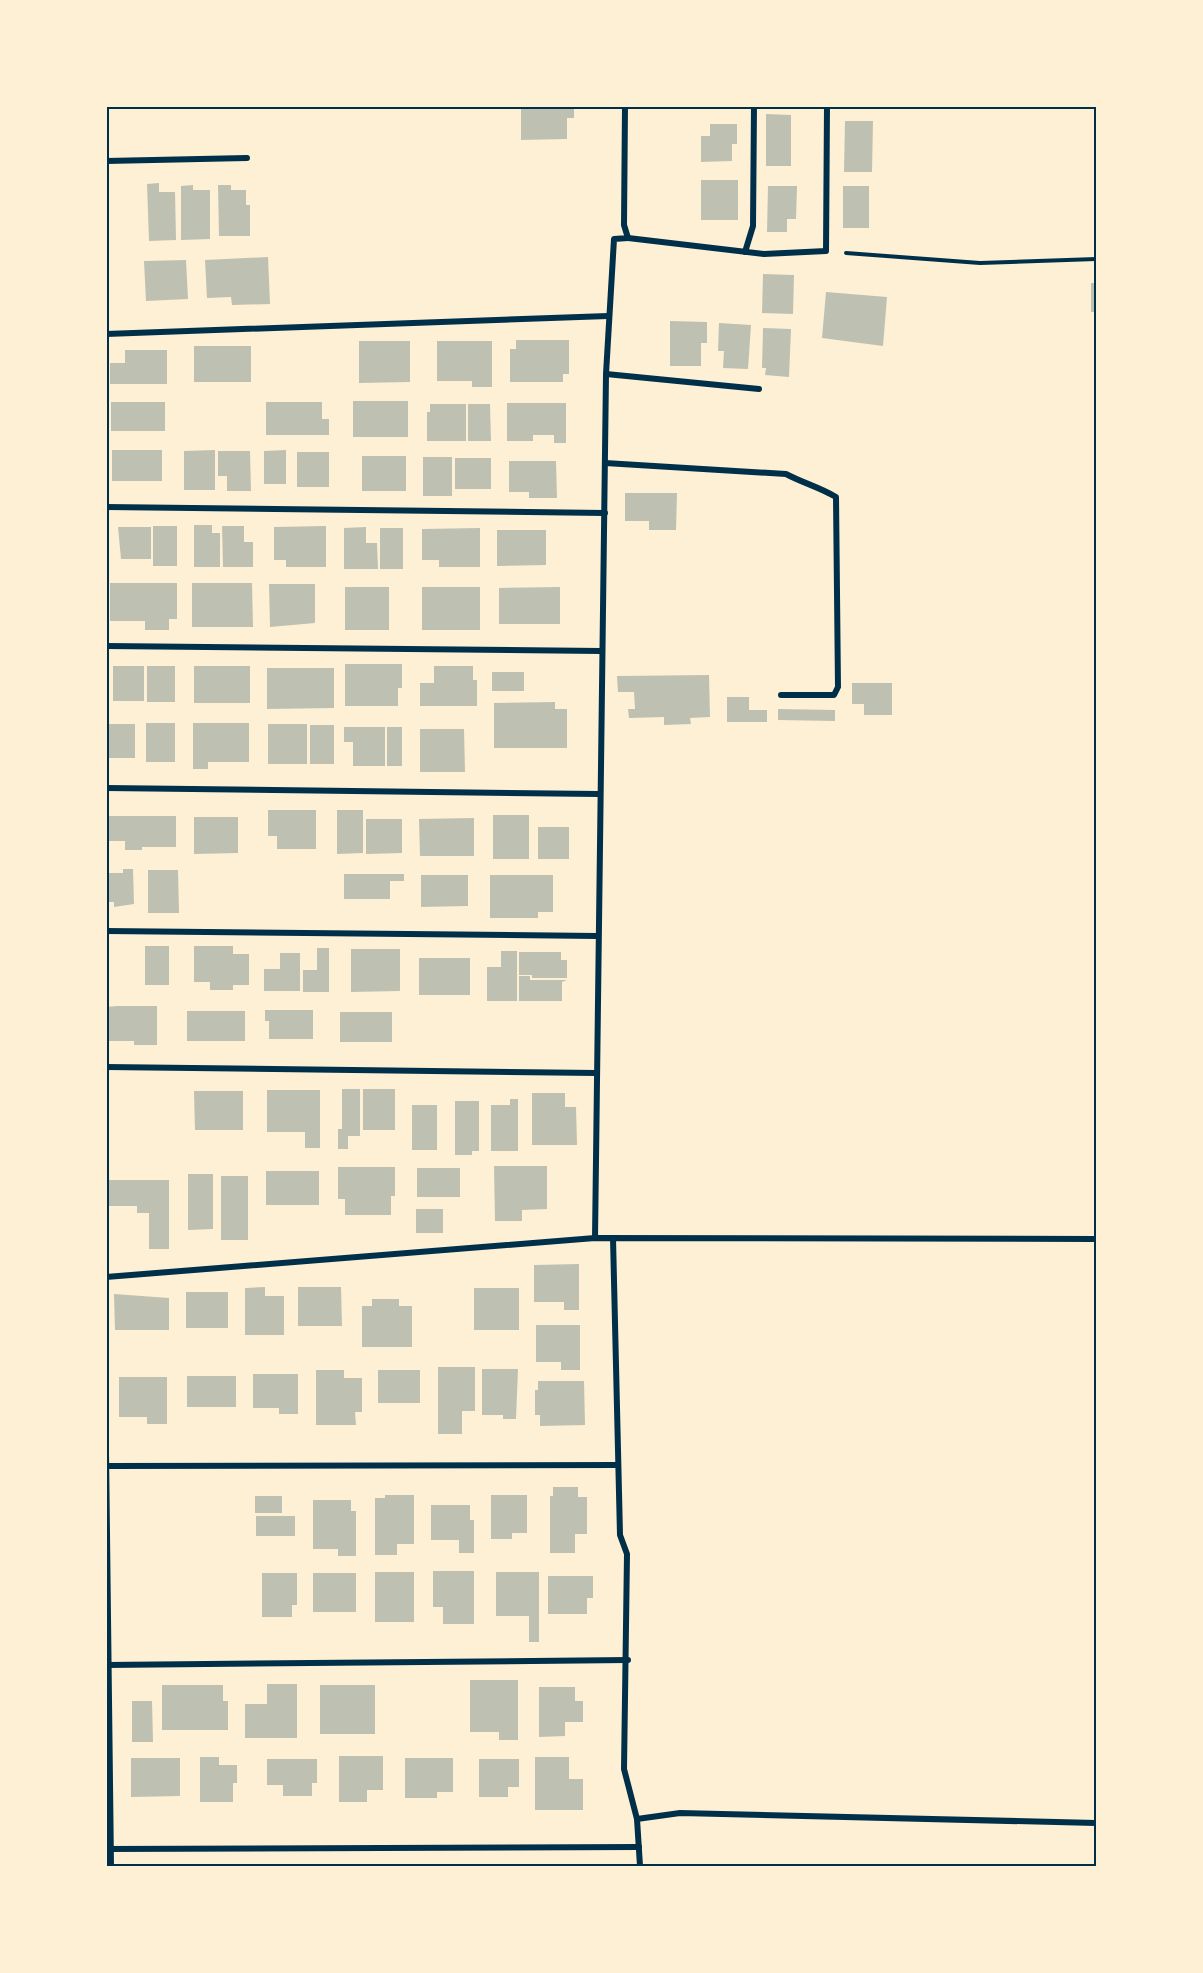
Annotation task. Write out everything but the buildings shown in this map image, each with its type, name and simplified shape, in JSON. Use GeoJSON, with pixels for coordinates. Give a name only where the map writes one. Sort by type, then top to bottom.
{"type":"FeatureCollection","features":[{"type":"Feature","properties":{"kind":"street"},"geometry":{"type":"LineString","coordinates":[[625,106],[624,225],[628,238]]}},
{"type":"Feature","properties":{"kind":"street"},"geometry":{"type":"LineString","coordinates":[[745,252],[753,225],[754,106]]}},
{"type":"Feature","properties":{"kind":"street"},"geometry":{"type":"LineString","coordinates":[[595,1238],[597,936],[606,374],[614,239],[628,238],[764,254],[826,251],[827,106]]}},
{"type":"Feature","properties":{"kind":"street"},"geometry":{"type":"LineString","coordinates":[[106,160],[247,158]]}},
{"type":"Feature","properties":{"kind":"street"},"geometry":{"type":"LineString","coordinates":[[106,334],[608,316]]}},
{"type":"Feature","properties":{"kind":"street"},"geometry":{"type":"LineString","coordinates":[[606,374],[759,389]]}},
{"type":"Feature","properties":{"kind":"street"},"geometry":{"type":"LineString","coordinates":[[605,463],[786,474],[800,482],[817,485],[836,498],[838,687],[834,695],[781,695]]}},
{"type":"Feature","properties":{"kind":"street"},"geometry":{"type":"LineString","coordinates":[[106,507],[605,513]]}},
{"type":"Feature","properties":{"kind":"street"},"geometry":{"type":"LineString","coordinates":[[106,646],[601,651]]}},
{"type":"Feature","properties":{"kind":"street"},"geometry":{"type":"LineString","coordinates":[[106,788],[599,794]]}},
{"type":"Feature","properties":{"kind":"street"},"geometry":{"type":"LineString","coordinates":[[106,931],[597,936]]}},
{"type":"Feature","properties":{"kind":"street"},"geometry":{"type":"LineString","coordinates":[[106,1067],[597,1073]]}},
{"type":"Feature","properties":{"kind":"street"},"geometry":{"type":"LineString","coordinates":[[106,1277],[595,1238],[1096,1239]]}},
{"type":"Feature","properties":{"kind":"street"},"geometry":{"type":"LineString","coordinates":[[612,1238],[620,1535],[627,1554],[628,1659],[624,1769],[637,1819],[640,1866]]}},
{"type":"Feature","properties":{"kind":"street"},"geometry":{"type":"LineString","coordinates":[[106,1452],[108,1466],[108,1849],[111,1866]]}},
{"type":"Feature","properties":{"kind":"street"},"geometry":{"type":"LineString","coordinates":[[108,1466],[618,1465]]}},
{"type":"Feature","properties":{"kind":"street"},"geometry":{"type":"LineString","coordinates":[[108,1665],[628,1659]]}},
{"type":"Feature","properties":{"kind":"street"},"geometry":{"type":"LineString","coordinates":[[637,1819],[680,1813],[1096,1823]]}},
{"type":"Feature","properties":{"kind":"street"},"geometry":{"type":"LineString","coordinates":[[108,1849],[639,1847]]}},
{"type":"Feature","properties":{"kind":"path"},"geometry":{"type":"LineString","coordinates":[[826,251],[980,263],[1096,259]]}}]}
